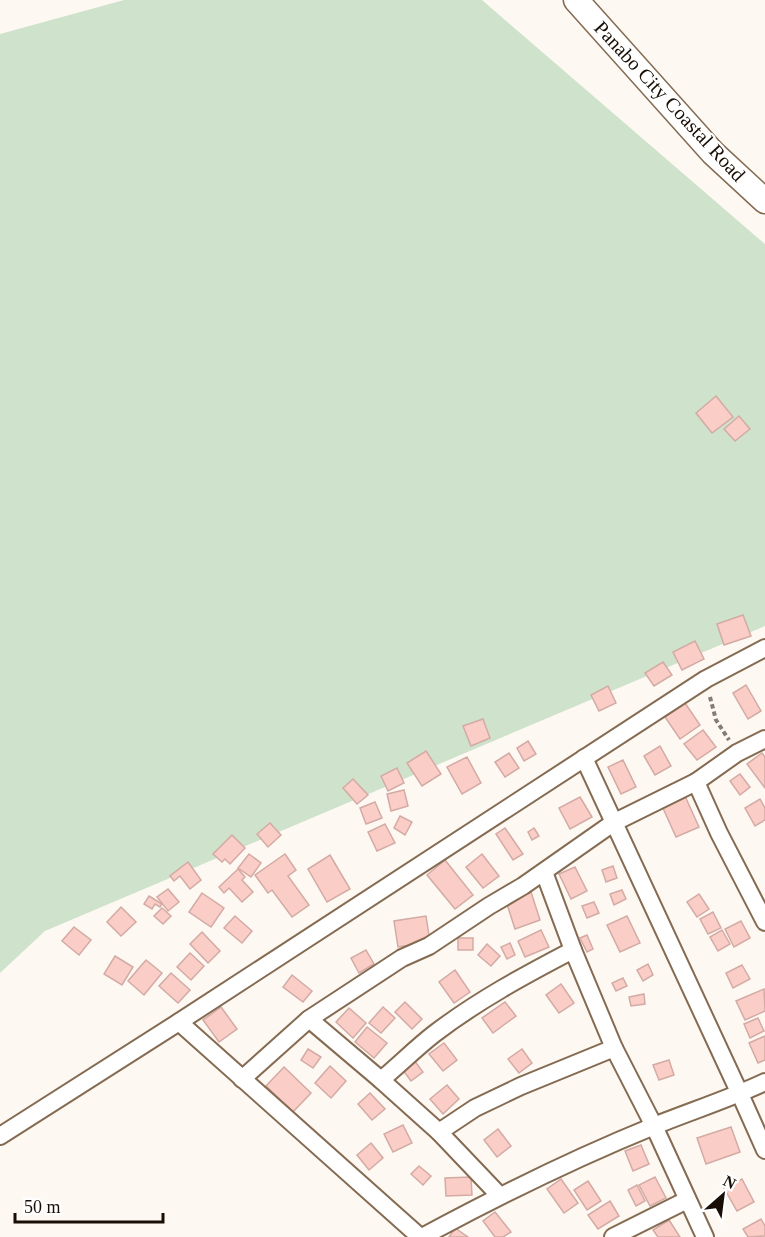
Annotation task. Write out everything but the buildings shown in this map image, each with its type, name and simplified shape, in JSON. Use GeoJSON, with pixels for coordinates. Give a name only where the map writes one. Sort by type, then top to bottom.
{"type":"FeatureCollection","features":[{"type":"Feature","properties":{"kind":"main road","name":"Panabo City Coastal Road"},"geometry":{"type":"LineString","coordinates":[[576,0],[713,153],[765,201]]}},
{"type":"Feature","properties":{"kind":"street"},"geometry":{"type":"LineString","coordinates":[[0,1136],[706,679],[765,648]]}},
{"type":"Feature","properties":{"kind":"street"},"geometry":{"type":"LineString","coordinates":[[242,1079],[309,1019],[402,958],[429,946],[544,872],[613,823],[696,782],[737,753],[765,738]]}},
{"type":"Feature","properties":{"kind":"street"},"geometry":{"type":"LineString","coordinates":[[584,758],[765,1150]]}},
{"type":"Feature","properties":{"kind":"street"},"geometry":{"type":"LineString","coordinates":[[696,782],[719,833],[765,922]]}},
{"type":"Feature","properties":{"kind":"street"},"geometry":{"type":"LineString","coordinates":[[544,872],[573,950],[614,1048],[654,1126],[705,1237]]}},
{"type":"Feature","properties":{"kind":"street"},"geometry":{"type":"LineString","coordinates":[[381,1080],[434,1034],[482,1000],[573,950]]}},
{"type":"Feature","properties":{"kind":"street"},"geometry":{"type":"LineString","coordinates":[[309,1019],[439,1132],[499,1196]]}},
{"type":"Feature","properties":{"kind":"street"},"geometry":{"type":"LineString","coordinates":[[179,1022],[421,1237],[563,1165],[765,1082]]}},
{"type":"Feature","properties":{"kind":"street"},"geometry":{"type":"LineString","coordinates":[[439,1132],[475,1107],[614,1048]]}},
{"type":"Feature","properties":{"kind":"street"},"geometry":{"type":"LineString","coordinates":[[613,1237],[687,1200]]}},
{"type":"Feature","properties":{"kind":"green space"},"geometry":{"type":"Polygon","coordinates":[[[124,0],[482,0],[765,244],[765,626],[45,931],[0,973],[0,34],[124,0]]]}}]}
